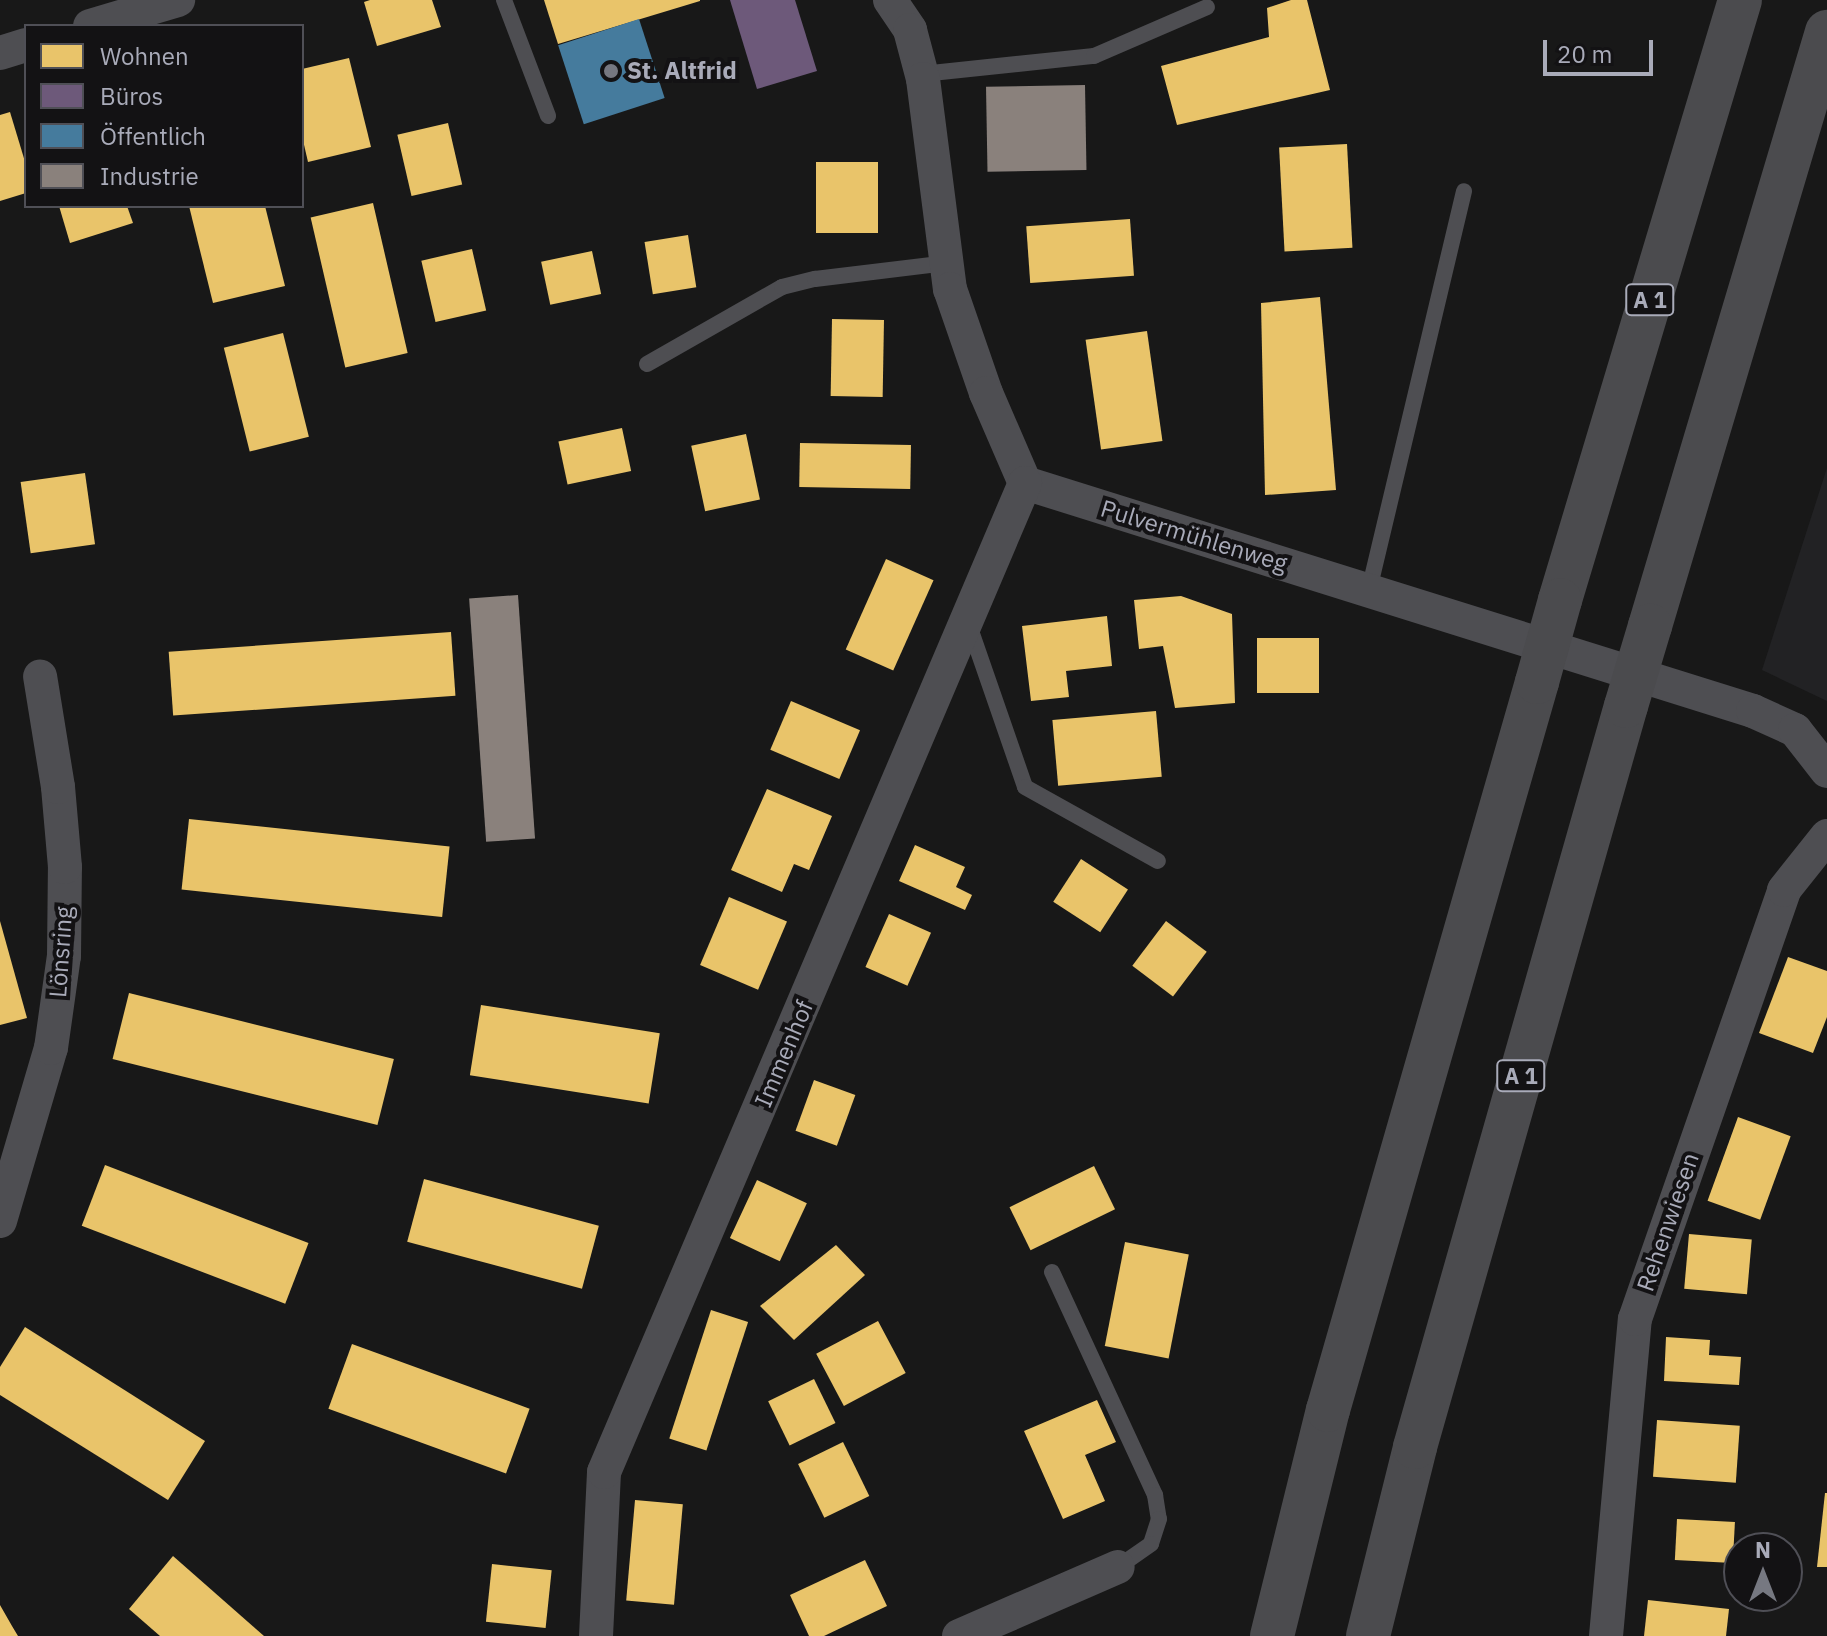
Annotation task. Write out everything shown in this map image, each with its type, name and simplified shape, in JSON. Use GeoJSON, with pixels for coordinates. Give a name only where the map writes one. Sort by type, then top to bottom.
{"type":"FeatureCollection","features":[{"type":"Feature","properties":{"kind":"highway","name":"A 1"},"geometry":{"type":"LineString","coordinates":[[1272,1636],[1328,1410],[1560,600],[1740,0]]}},
{"type":"Feature","properties":{"kind":"highway","name":"A 1"},"geometry":{"type":"LineString","coordinates":[[1368,1636],[1415,1447],[1626,706],[1827,32]]}},
{"type":"Feature","properties":{"kind":"street"},"geometry":{"type":"LineString","coordinates":[[97,24],[178,0]]}},
{"type":"Feature","properties":{"kind":"street"},"geometry":{"type":"LineString","coordinates":[[890,0],[910,30],[922,74],[950,289],[986,393],[1025,483]]}},
{"type":"Feature","properties":{"kind":"street"},"geometry":{"type":"LineString","coordinates":[[0,53],[24,46]]}},
{"type":"Feature","properties":{"kind":"street","name":"Pulvermühlenweg"},"geometry":{"type":"LineString","coordinates":[[1025,483],[1753,711],[1795,730],[1827,771]]}},
{"type":"Feature","properties":{"kind":"street","name":"Immenhof"},"geometry":{"type":"LineString","coordinates":[[596,1636],[604,1472],[1025,483]]}},
{"type":"Feature","properties":{"kind":"street","name":"Lönsring"},"geometry":{"type":"LineString","coordinates":[[0,1221],[51,1048],[64,956],[65,867],[58,787],[40,676]]}},
{"type":"Feature","properties":{"kind":"street","name":"Rehenwiesen"},"geometry":{"type":"LineString","coordinates":[[1606,1636],[1635,1319],[1784,890],[1827,836]]}},
{"type":"Feature","properties":{"kind":"street"},"geometry":{"type":"LineString","coordinates":[[959,1636],[1118,1567]]}},
{"type":"Feature","properties":{"kind":"lane"},"geometry":{"type":"LineString","coordinates":[[504,0],[548,116]]}},
{"type":"Feature","properties":{"kind":"lane"},"geometry":{"type":"LineString","coordinates":[[922,74],[1094,56],[1207,7]]}},
{"type":"Feature","properties":{"kind":"lane"},"geometry":{"type":"LineString","coordinates":[[1369,590],[1464,191]]}},
{"type":"Feature","properties":{"kind":"lane"},"geometry":{"type":"LineString","coordinates":[[647,364],[782,287],[815,279],[948,263]]}},
{"type":"Feature","properties":{"kind":"lane"},"geometry":{"type":"LineString","coordinates":[[967,620],[1025,787],[1158,861]]}},
{"type":"Feature","properties":{"kind":"lane"},"geometry":{"type":"LineString","coordinates":[[1052,1272],[1155,1495],[1159,1519],[1151,1544],[1118,1567]]}},
{"type":"Feature","properties":{"kind":"shaded area"},"geometry":{"type":"Polygon","coordinates":[[[1827,468],[1827,701],[1762,670],[1827,468]]]}},
{"type":"Feature","properties":{"kind":"building: Wohnen"},"geometry":{"type":"Polygon","coordinates":[[[432,0],[441,27],[377,46],[364,2],[432,0]]]}},
{"type":"Feature","properties":{"kind":"building: Wohnen"},"geometry":{"type":"Polygon","coordinates":[[[544,0],[700,0],[700,1],[558,44],[544,0]]]}},
{"type":"Feature","properties":{"kind":"building: Wohnen"},"geometry":{"type":"Polygon","coordinates":[[[1291,0],[1307,0],[1330,90],[1177,125],[1161,66],[1269,37],[1267,8],[1291,0]]]}},
{"type":"Feature","properties":{"kind":"building: Wohnen"},"geometry":{"type":"Polygon","coordinates":[[[349,58],[371,147],[308,162],[304,145],[304,69],[349,58]]]}},
{"type":"Feature","properties":{"kind":"building: Wohnen"},"geometry":{"type":"Polygon","coordinates":[[[10,112],[24,158],[24,194],[0,201],[0,115],[10,112]]]}},
{"type":"Feature","properties":{"kind":"building: Wohnen"},"geometry":{"type":"Polygon","coordinates":[[[448,123],[462,184],[412,196],[397,135],[448,123]]]}},
{"type":"Feature","properties":{"kind":"building: Wohnen"},"geometry":{"type":"Polygon","coordinates":[[[1347,144],[1352,248],[1285,251],[1279,148],[1347,144]]]}},
{"type":"Feature","properties":{"kind":"building: Wohnen"},"geometry":{"type":"Polygon","coordinates":[[[816,162],[878,162],[878,233],[816,233],[816,162]]]}},
{"type":"Feature","properties":{"kind":"building: Wohnen"},"geometry":{"type":"Polygon","coordinates":[[[373,203],[408,353],[345,367],[311,217],[373,203]]]}},
{"type":"Feature","properties":{"kind":"building: Wohnen"},"geometry":{"type":"Polygon","coordinates":[[[60,208],[128,208],[133,223],[70,243],[60,208]]]}},
{"type":"Feature","properties":{"kind":"building: Wohnen"},"geometry":{"type":"Polygon","coordinates":[[[189,208],[266,208],[285,286],[213,303],[189,208]]]}},
{"type":"Feature","properties":{"kind":"building: Wohnen"},"geometry":{"type":"Polygon","coordinates":[[[1130,219],[1134,276],[1030,283],[1026,226],[1130,219]]]}},
{"type":"Feature","properties":{"kind":"building: Wohnen"},"geometry":{"type":"Polygon","coordinates":[[[688,235],[696,287],[653,294],[645,242],[688,235]]]}},
{"type":"Feature","properties":{"kind":"building: Wohnen"},"geometry":{"type":"Polygon","coordinates":[[[472,249],[486,310],[436,322],[421,261],[472,249]]]}},
{"type":"Feature","properties":{"kind":"building: Wohnen"},"geometry":{"type":"Polygon","coordinates":[[[592,251],[601,294],[550,305],[541,262],[592,251]]]}},
{"type":"Feature","properties":{"kind":"building: Wohnen"},"geometry":{"type":"Polygon","coordinates":[[[1320,297],[1336,490],[1265,495],[1261,303],[1320,297]]]}},
{"type":"Feature","properties":{"kind":"building: Wohnen"},"geometry":{"type":"Polygon","coordinates":[[[832,319],[884,320],[883,397],[831,396],[832,319]]]}},
{"type":"Feature","properties":{"kind":"building: Wohnen"},"geometry":{"type":"Polygon","coordinates":[[[1147,331],[1162,441],[1101,450],[1086,340],[1147,331]]]}},
{"type":"Feature","properties":{"kind":"building: Wohnen"},"geometry":{"type":"Polygon","coordinates":[[[283,333],[309,437],[250,452],[224,348],[283,333]]]}},
{"type":"Feature","properties":{"kind":"building: Wohnen"},"geometry":{"type":"Polygon","coordinates":[[[622,428],[631,471],[568,485],[558,442],[622,428]]]}},
{"type":"Feature","properties":{"kind":"building: Wohnen"},"geometry":{"type":"Polygon","coordinates":[[[746,434],[760,500],[705,511],[691,446],[746,434]]]}},
{"type":"Feature","properties":{"kind":"building: Wohnen"},"geometry":{"type":"Polygon","coordinates":[[[800,443],[911,445],[910,489],[799,487],[800,443]]]}},
{"type":"Feature","properties":{"kind":"building: Wohnen"},"geometry":{"type":"Polygon","coordinates":[[[85,473],[95,544],[31,553],[21,482],[85,473]]]}},
{"type":"Feature","properties":{"kind":"building: Wohnen"},"geometry":{"type":"Polygon","coordinates":[[[886,559],[934,580],[893,671],[846,649],[886,559]]]}},
{"type":"Feature","properties":{"kind":"building: Wohnen"},"geometry":{"type":"Polygon","coordinates":[[[1181,596],[1232,614],[1235,703],[1175,708],[1163,646],[1139,649],[1134,600],[1181,596]]]}},
{"type":"Feature","properties":{"kind":"building: Wohnen"},"geometry":{"type":"Polygon","coordinates":[[[1107,616],[1112,666],[1066,671],[1069,697],[1031,701],[1022,626],[1107,616]]]}},
{"type":"Feature","properties":{"kind":"building: Wohnen"},"geometry":{"type":"Polygon","coordinates":[[[451,632],[455,696],[173,716],[169,652],[451,632]]]}},
{"type":"Feature","properties":{"kind":"building: Wohnen"},"geometry":{"type":"Polygon","coordinates":[[[1257,638],[1319,638],[1319,693],[1257,693],[1257,638]]]}},
{"type":"Feature","properties":{"kind":"building: Wohnen"},"geometry":{"type":"Polygon","coordinates":[[[791,701],[860,730],[839,779],[770,750],[791,701]]]}},
{"type":"Feature","properties":{"kind":"building: Wohnen"},"geometry":{"type":"Polygon","coordinates":[[[1156,711],[1162,777],[1058,786],[1052,720],[1156,711]]]}},
{"type":"Feature","properties":{"kind":"building: Wohnen"},"geometry":{"type":"Polygon","coordinates":[[[767,789],[832,816],[809,870],[794,864],[782,892],[731,870],[767,789]]]}},
{"type":"Feature","properties":{"kind":"building: Wohnen"},"geometry":{"type":"Polygon","coordinates":[[[189,819],[450,846],[442,917],[182,890],[189,819]]]}},
{"type":"Feature","properties":{"kind":"building: Wohnen"},"geometry":{"type":"Polygon","coordinates":[[[915,845],[965,867],[956,887],[972,895],[965,910],[899,881],[915,845]]]}},
{"type":"Feature","properties":{"kind":"building: Wohnen"},"geometry":{"type":"Polygon","coordinates":[[[1081,859],[1128,889],[1100,932],[1053,902],[1081,859]]]}},
{"type":"Feature","properties":{"kind":"building: Wohnen"},"geometry":{"type":"Polygon","coordinates":[[[729,897],[787,922],[758,990],[700,965],[729,897]]]}},
{"type":"Feature","properties":{"kind":"building: Wohnen"},"geometry":{"type":"Polygon","coordinates":[[[889,914],[931,933],[907,986],[865,967],[889,914]]]}},
{"type":"Feature","properties":{"kind":"building: Wohnen"},"geometry":{"type":"Polygon","coordinates":[[[0,921],[27,1018],[0,1025],[0,921]]]}},
{"type":"Feature","properties":{"kind":"building: Wohnen"},"geometry":{"type":"Polygon","coordinates":[[[1166,921],[1207,952],[1173,996],[1132,966],[1166,921]]]}},
{"type":"Feature","properties":{"kind":"building: Wohnen"},"geometry":{"type":"Polygon","coordinates":[[[1788,957],[1827,971],[1827,1017],[1813,1053],[1759,1033],[1788,957]]]}},
{"type":"Feature","properties":{"kind":"building: Wohnen"},"geometry":{"type":"Polygon","coordinates":[[[129,993],[394,1059],[377,1125],[113,1059],[129,993]]]}},
{"type":"Feature","properties":{"kind":"building: Wohnen"},"geometry":{"type":"Polygon","coordinates":[[[481,1005],[660,1033],[649,1103],[470,1075],[481,1005]]]}},
{"type":"Feature","properties":{"kind":"building: Wohnen"},"geometry":{"type":"Polygon","coordinates":[[[814,1080],[855,1095],[837,1146],[796,1131],[814,1080]]]}},
{"type":"Feature","properties":{"kind":"building: Wohnen"},"geometry":{"type":"Polygon","coordinates":[[[1738,1117],[1791,1136],[1760,1220],[1708,1201],[1738,1117]]]}},
{"type":"Feature","properties":{"kind":"building: Wohnen"},"geometry":{"type":"Polygon","coordinates":[[[105,1165],[309,1243],[285,1304],[82,1226],[105,1165]]]}},
{"type":"Feature","properties":{"kind":"building: Wohnen"},"geometry":{"type":"Polygon","coordinates":[[[1094,1166],[1115,1209],[1031,1250],[1010,1207],[1094,1166]]]}},
{"type":"Feature","properties":{"kind":"building: Wohnen"},"geometry":{"type":"Polygon","coordinates":[[[424,1179],[599,1226],[582,1289],[407,1242],[424,1179]]]}},
{"type":"Feature","properties":{"kind":"building: Wohnen"},"geometry":{"type":"Polygon","coordinates":[[[757,1180],[807,1203],[780,1261],[730,1238],[757,1180]]]}},
{"type":"Feature","properties":{"kind":"building: Wohnen"},"geometry":{"type":"Polygon","coordinates":[[[1689,1234],[1752,1239],[1747,1294],[1684,1289],[1689,1234]]]}},
{"type":"Feature","properties":{"kind":"building: Wohnen"},"geometry":{"type":"Polygon","coordinates":[[[1125,1242],[1189,1254],[1169,1358],[1105,1346],[1125,1242]]]}},
{"type":"Feature","properties":{"kind":"building: Wohnen"},"geometry":{"type":"Polygon","coordinates":[[[836,1245],[865,1275],[794,1340],[760,1306],[836,1245]]]}},
{"type":"Feature","properties":{"kind":"building: Wohnen"},"geometry":{"type":"Polygon","coordinates":[[[711,1310],[748,1322],[706,1450],[669,1438],[711,1310]]]}},
{"type":"Feature","properties":{"kind":"building: Wohnen"},"geometry":{"type":"Polygon","coordinates":[[[878,1321],[906,1373],[844,1406],[816,1354],[878,1321]]]}},
{"type":"Feature","properties":{"kind":"building: Wohnen"},"geometry":{"type":"Polygon","coordinates":[[[25,1327],[205,1441],[168,1500],[0,1395],[0,1367],[25,1327]]]}},
{"type":"Feature","properties":{"kind":"building: Wohnen"},"geometry":{"type":"Polygon","coordinates":[[[1666,1337],[1710,1340],[1709,1355],[1741,1357],[1739,1385],[1664,1381],[1666,1337]]]}},
{"type":"Feature","properties":{"kind":"building: Wohnen"},"geometry":{"type":"Polygon","coordinates":[[[352,1344],[530,1409],[506,1473],[328,1409],[352,1344]]]}},
{"type":"Feature","properties":{"kind":"building: Wohnen"},"geometry":{"type":"Polygon","coordinates":[[[814,1379],[835,1423],[790,1445],[768,1401],[814,1379]]]}},
{"type":"Feature","properties":{"kind":"building: Wohnen"},"geometry":{"type":"Polygon","coordinates":[[[1097,1400],[1116,1442],[1085,1455],[1105,1501],[1063,1519],[1024,1431],[1097,1400]]]}},
{"type":"Feature","properties":{"kind":"building: Wohnen"},"geometry":{"type":"Polygon","coordinates":[[[1657,1420],[1740,1426],[1736,1483],[1653,1477],[1657,1420]]]}},
{"type":"Feature","properties":{"kind":"building: Wohnen"},"geometry":{"type":"Polygon","coordinates":[[[843,1442],[869,1496],[824,1518],[798,1464],[843,1442]]]}},
{"type":"Feature","properties":{"kind":"building: Wohnen"},"geometry":{"type":"Polygon","coordinates":[[[1825,1493],[1827,1567],[1817,1567],[1825,1493]]]}},
{"type":"Feature","properties":{"kind":"building: Wohnen"},"geometry":{"type":"Polygon","coordinates":[[[635,1500],[683,1504],[674,1605],[626,1601],[635,1500]]]}},
{"type":"Feature","properties":{"kind":"building: Wohnen"},"geometry":{"type":"Polygon","coordinates":[[[1677,1519],[1735,1522],[1734,1532],[1723,1532],[1723,1562],[1675,1560],[1677,1519]]]}},
{"type":"Feature","properties":{"kind":"building: Wohnen"},"geometry":{"type":"Polygon","coordinates":[[[173,1556],[264,1636],[160,1636],[129,1609],[173,1556]]]}},
{"type":"Feature","properties":{"kind":"building: Wohnen"},"geometry":{"type":"Polygon","coordinates":[[[865,1560],[887,1606],[824,1636],[809,1636],[790,1595],[865,1560]]]}},
{"type":"Feature","properties":{"kind":"building: Wohnen"},"geometry":{"type":"Polygon","coordinates":[[[492,1564],[552,1570],[546,1628],[486,1622],[492,1564]]]}},
{"type":"Feature","properties":{"kind":"building: Wohnen"},"geometry":{"type":"Polygon","coordinates":[[[1648,1600],[1723,1608],[1723,1612],[1729,1612],[1726,1636],[1644,1636],[1648,1600]]]}},
{"type":"Feature","properties":{"kind":"building: Wohnen"},"geometry":{"type":"Polygon","coordinates":[[[0,1605],[12,1626],[18,1636],[0,1636],[0,1605]]]}},
{"type":"Feature","properties":{"kind":"building: Büros"},"geometry":{"type":"Polygon","coordinates":[[[730,0],[795,0],[817,71],[757,89],[730,0]]]}},
{"type":"Feature","properties":{"kind":"building: Öffentlich","name":"St. Altfrid"},"geometry":{"type":"Polygon","coordinates":[[[639,19],[665,98],[584,124],[558,45],[639,19]]]}},
{"type":"Feature","properties":{"kind":"building: Industrie"},"geometry":{"type":"Polygon","coordinates":[[[1085,85],[1086,170],[987,172],[986,87],[1085,85]]]}},
{"type":"Feature","properties":{"kind":"building: Industrie"},"geometry":{"type":"Polygon","coordinates":[[[518,595],[535,838],[486,842],[469,598],[518,595]]]}},
{"type":"Feature","properties":{"kind":"place","name":"St. Altfrid"},"geometry":{"type":"Point","coordinates":[611,71]}}]}
